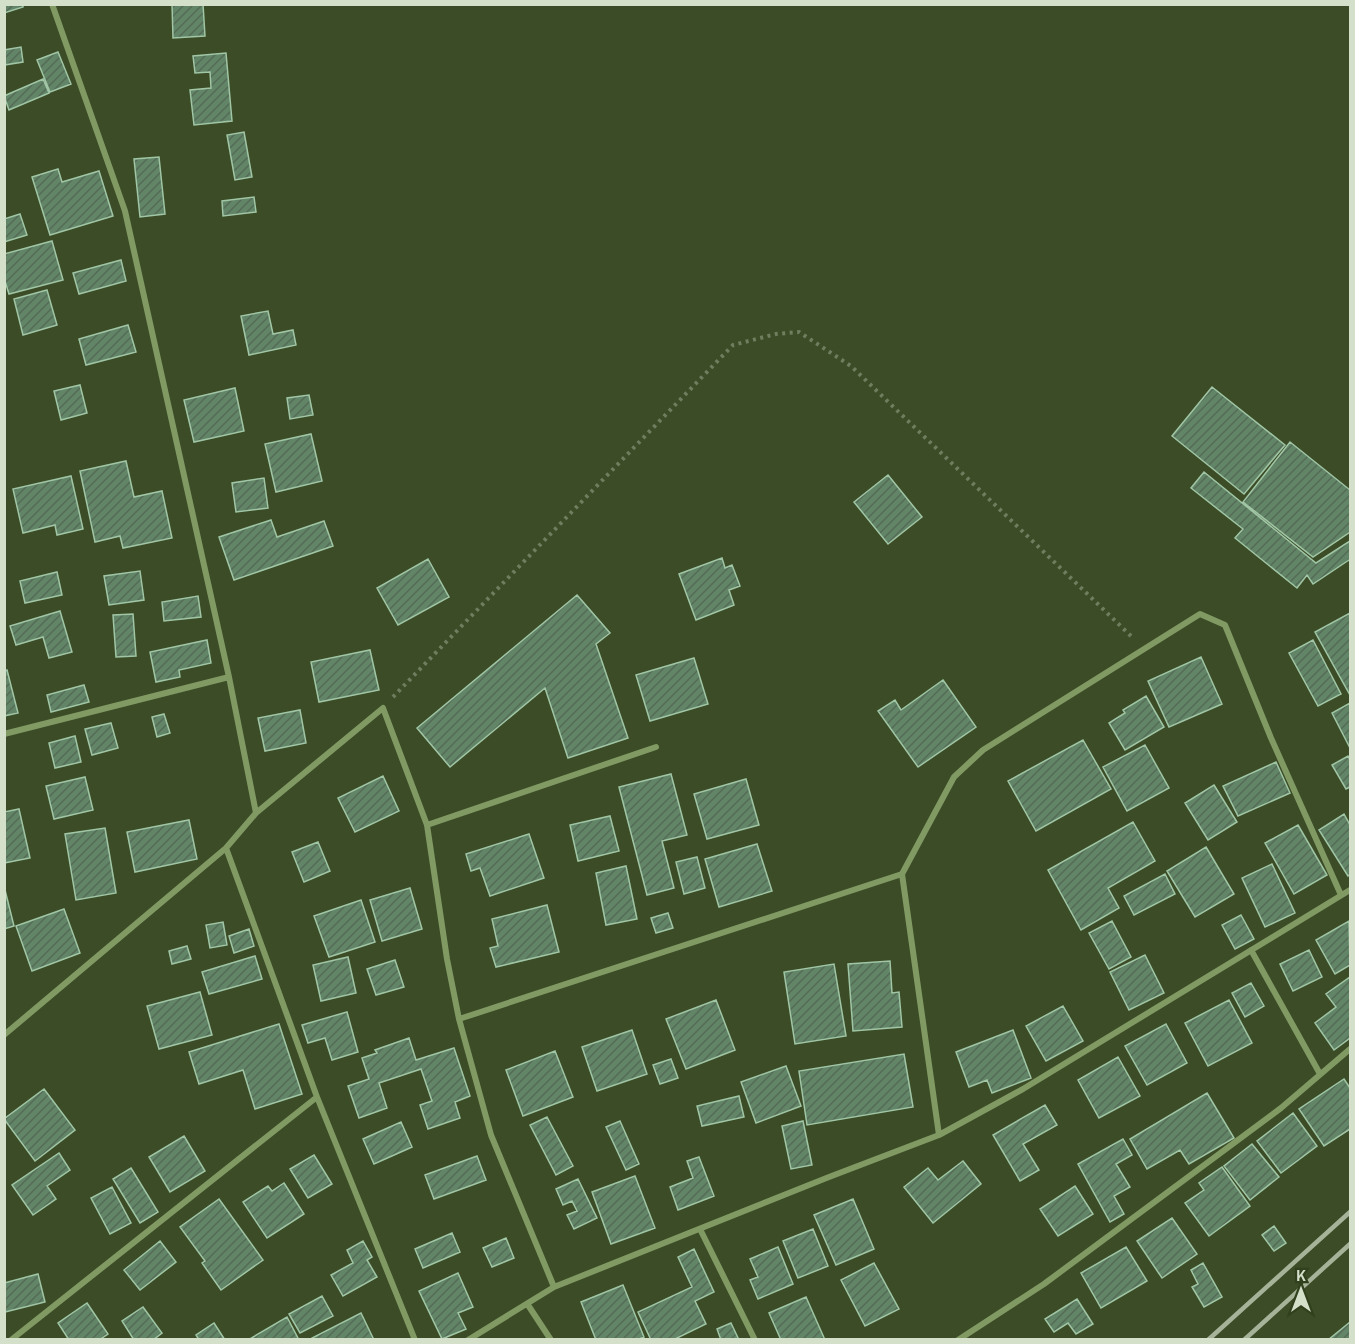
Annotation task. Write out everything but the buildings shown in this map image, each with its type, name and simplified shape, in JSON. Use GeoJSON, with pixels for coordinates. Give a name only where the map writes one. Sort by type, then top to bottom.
{"type":"FeatureCollection","features":[{"type":"Feature","properties":{"kind":"street"},"geometry":{"type":"LineString","coordinates":[[52,4],[125,211],[229,677],[255,813]]}},
{"type":"Feature","properties":{"kind":"street"},"geometry":{"type":"LineString","coordinates":[[939,1135],[902,874],[954,777],[983,750],[1200,614],[1225,625],[1271,738],[1341,895]]}},
{"type":"Feature","properties":{"kind":"street"},"geometry":{"type":"LineString","coordinates":[[4,734],[229,677]]}},
{"type":"Feature","properties":{"kind":"street"},"geometry":{"type":"LineString","coordinates":[[4,1035],[226,848],[255,813],[382,708],[427,825],[447,959],[459,1020],[491,1135],[554,1287]]}},
{"type":"Feature","properties":{"kind":"street"},"geometry":{"type":"LineString","coordinates":[[427,825],[656,747]]}},
{"type":"Feature","properties":{"kind":"street"},"geometry":{"type":"LineString","coordinates":[[226,848],[317,1097],[415,1340]]}},
{"type":"Feature","properties":{"kind":"street"},"geometry":{"type":"LineString","coordinates":[[459,1020],[902,874]]}},
{"type":"Feature","properties":{"kind":"street"},"geometry":{"type":"LineString","coordinates":[[468,1340],[554,1287],[939,1135],[1023,1089],[1350,890]]}},
{"type":"Feature","properties":{"kind":"street"},"geometry":{"type":"LineString","coordinates":[[1251,950],[1320,1074]]}},
{"type":"Feature","properties":{"kind":"street"},"geometry":{"type":"LineString","coordinates":[[958,1340],[1044,1284],[1281,1108],[1350,1049]]}},
{"type":"Feature","properties":{"kind":"street"},"geometry":{"type":"LineString","coordinates":[[11,1340],[317,1097]]}},
{"type":"Feature","properties":{"kind":"street"},"geometry":{"type":"LineString","coordinates":[[700,1229],[755,1340]]}},
{"type":"Feature","properties":{"kind":"street"},"geometry":{"type":"LineString","coordinates":[[528,1305],[551,1340]]}},
{"type":"Feature","properties":{"kind":"path"},"geometry":{"type":"LineString","coordinates":[[382,708],[733,345],[776,334],[799,332],[851,366],[1144,649]]}},
{"type":"Feature","properties":{"kind":"railway"},"geometry":{"type":"LineString","coordinates":[[1208,1340],[1350,1212]]}},
{"type":"Feature","properties":{"kind":"railway"},"geometry":{"type":"LineString","coordinates":[[1244,1340],[1350,1244]]}}]}
